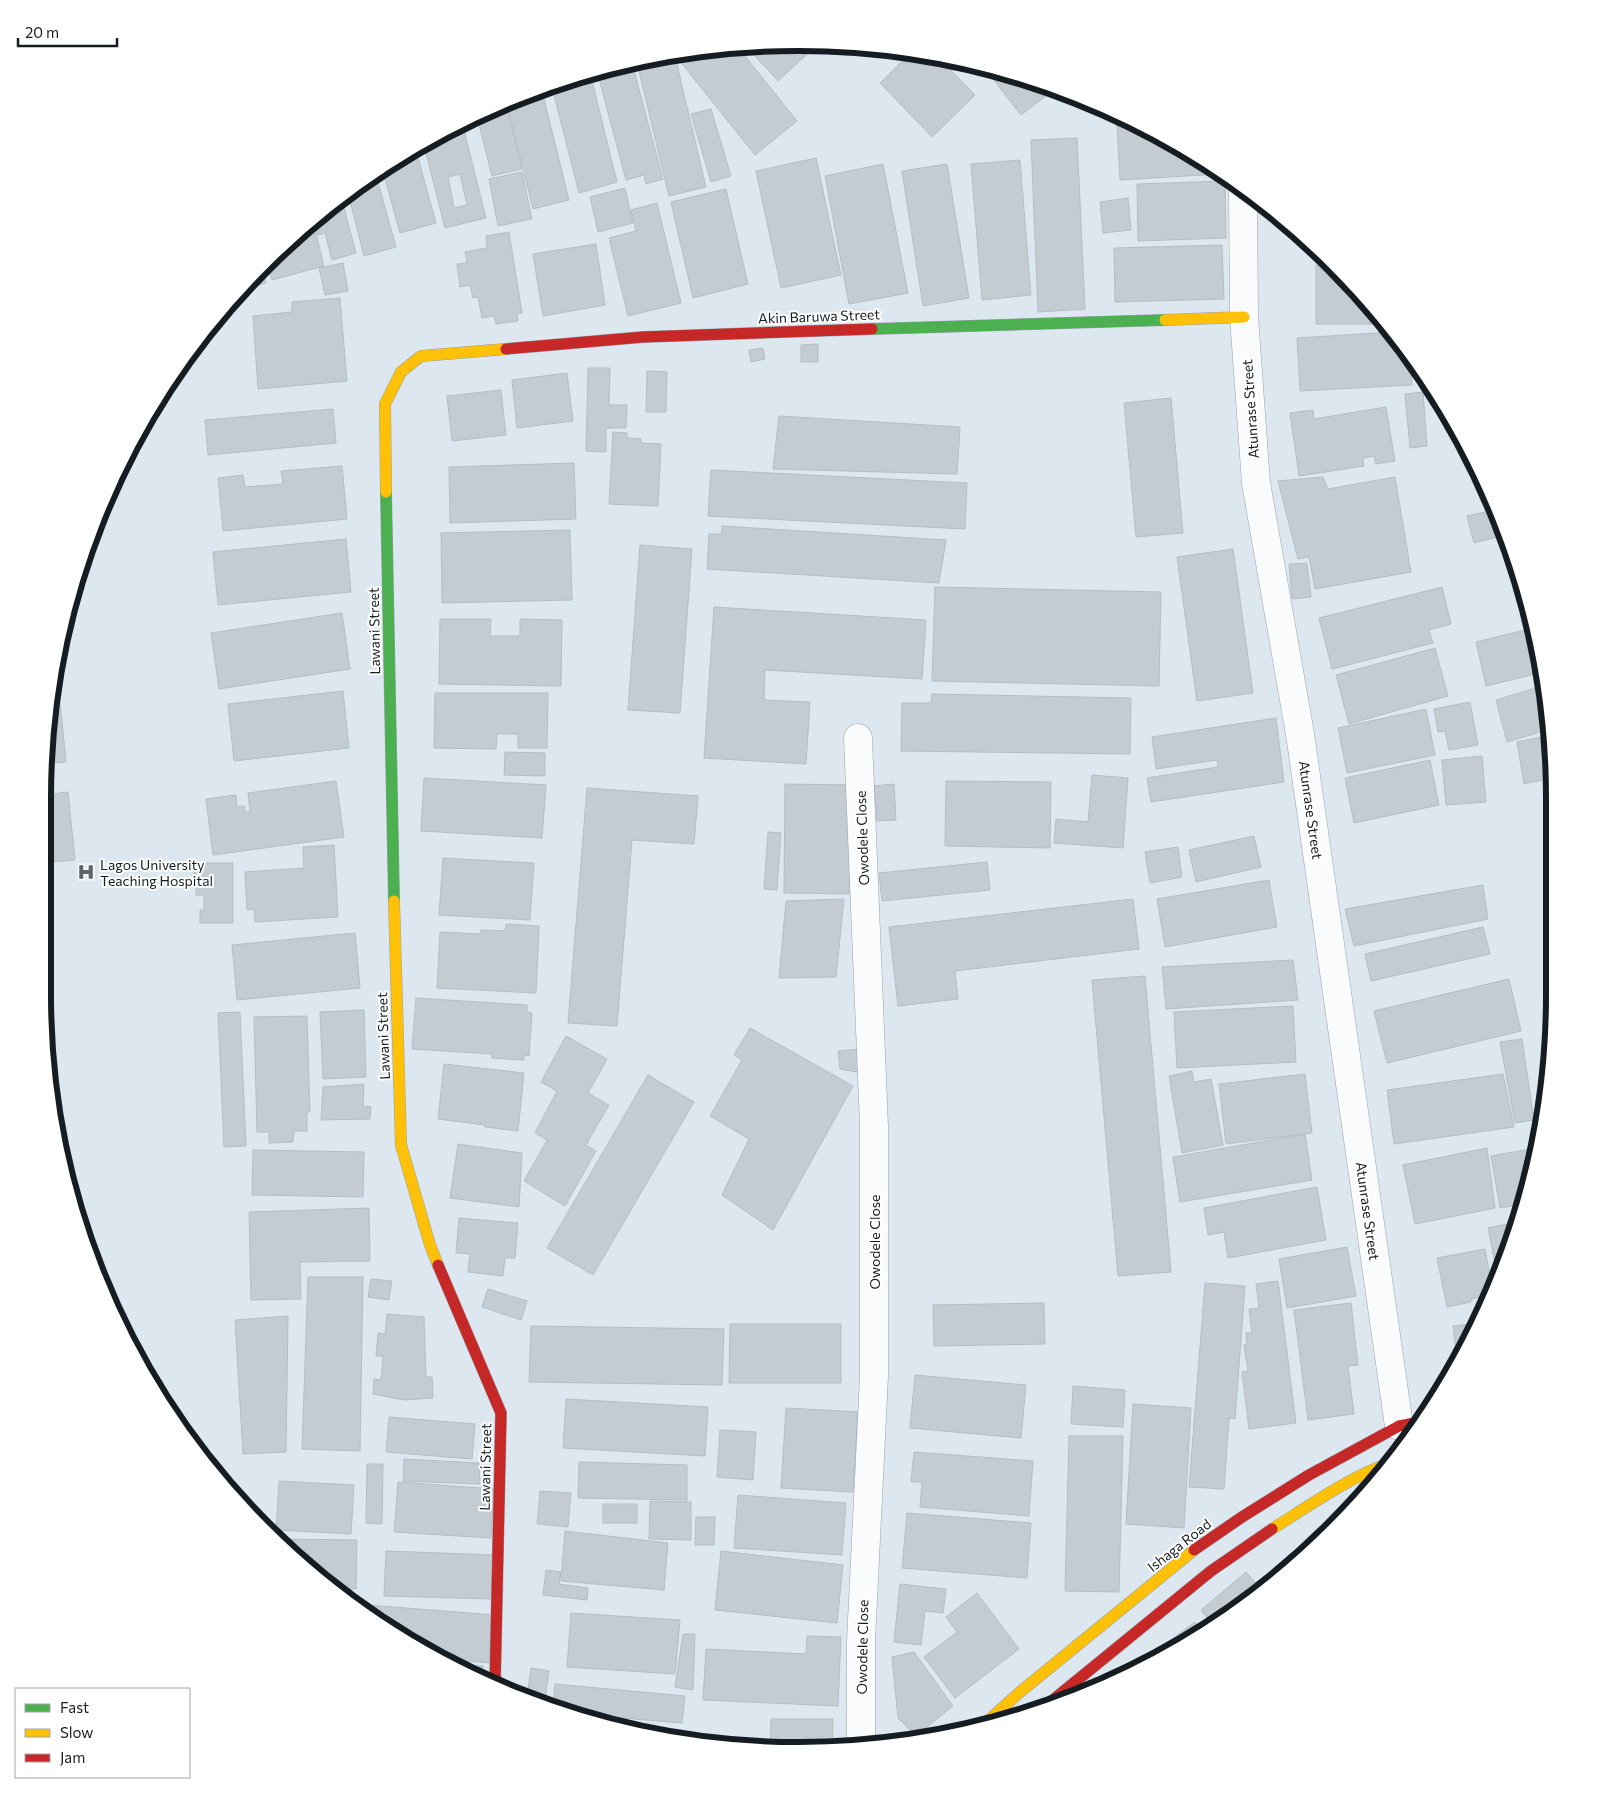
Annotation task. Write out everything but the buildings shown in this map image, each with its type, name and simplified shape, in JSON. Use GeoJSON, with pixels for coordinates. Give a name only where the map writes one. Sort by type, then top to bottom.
{"type":"FeatureCollection","features":[{"type":"Feature","properties":{"kind":"street","name":"Atunrase Street"},"geometry":{"type":"LineString","coordinates":[[1243,199],[1244,317],[1256,483],[1300,734],[1409,1424]]}},
{"type":"Feature","properties":{"kind":"street","name":"Akin Baruwa Street"},"geometry":{"type":"LineString","coordinates":[[400,372],[421,356],[643,337],[1244,317]]}},
{"type":"Feature","properties":{"kind":"street","name":"Lawani Street"},"geometry":{"type":"LineString","coordinates":[[400,372],[385,404],[391,816],[402,1144],[430,1245],[501,1413],[495,1677]]}},
{"type":"Feature","properties":{"kind":"street","name":"Owodele Close"},"geometry":{"type":"LineString","coordinates":[[858,738],[874,1126],[874,1376],[861,1641],[861,1739]]}},
{"type":"Feature","properties":{"kind":"street","name":"Ishaga Road"},"geometry":{"type":"LineString","coordinates":[[994,1715],[1020,1692],[1195,1550],[1242,1517],[1309,1475],[1409,1424]]}},
{"type":"Feature","properties":{"kind":"street"},"geometry":{"type":"LineString","coordinates":[[1061,1694],[1227,1561],[1322,1498],[1376,1468]]}},
{"type":"Feature","properties":{"kind":"traffic: fast"},"geometry":{"type":"LineString","coordinates":[[872,329],[1165,320]]}},
{"type":"Feature","properties":{"kind":"traffic: fast"},"geometry":{"type":"LineString","coordinates":[[386,492],[394,901]]}},
{"type":"Feature","properties":{"kind":"traffic: slow"},"geometry":{"type":"LineString","coordinates":[[1165,320],[1244,317]]}},
{"type":"Feature","properties":{"kind":"traffic: slow"},"geometry":{"type":"LineString","coordinates":[[386,492],[385,404],[401,372],[421,356],[506,349]]}},
{"type":"Feature","properties":{"kind":"traffic: slow"},"geometry":{"type":"LineString","coordinates":[[394,901],[401,1145],[430,1245],[438,1265]]}},
{"type":"Feature","properties":{"kind":"traffic: slow"},"geometry":{"type":"LineString","coordinates":[[1272,1529],[1344,1484],[1375,1469]]}},
{"type":"Feature","properties":{"kind":"traffic: slow"},"geometry":{"type":"LineString","coordinates":[[994,1715],[1194,1550]]}},
{"type":"Feature","properties":{"kind":"traffic: jam"},"geometry":{"type":"LineString","coordinates":[[506,349],[643,337],[872,329]]}},
{"type":"Feature","properties":{"kind":"traffic: jam"},"geometry":{"type":"LineString","coordinates":[[438,1265],[501,1413],[495,1677]]}},
{"type":"Feature","properties":{"kind":"traffic: jam"},"geometry":{"type":"LineString","coordinates":[[1194,1550],[1309,1475],[1399,1426],[1410,1424]]}},
{"type":"Feature","properties":{"kind":"traffic: jam"},"geometry":{"type":"LineString","coordinates":[[1060,1694],[1211,1571],[1272,1529]]}},
{"type":"Feature","properties":{"kind":"place","name":"Lagos University Teaching Hospital"},"geometry":{"type":"Point","coordinates":[86,872]}}]}
